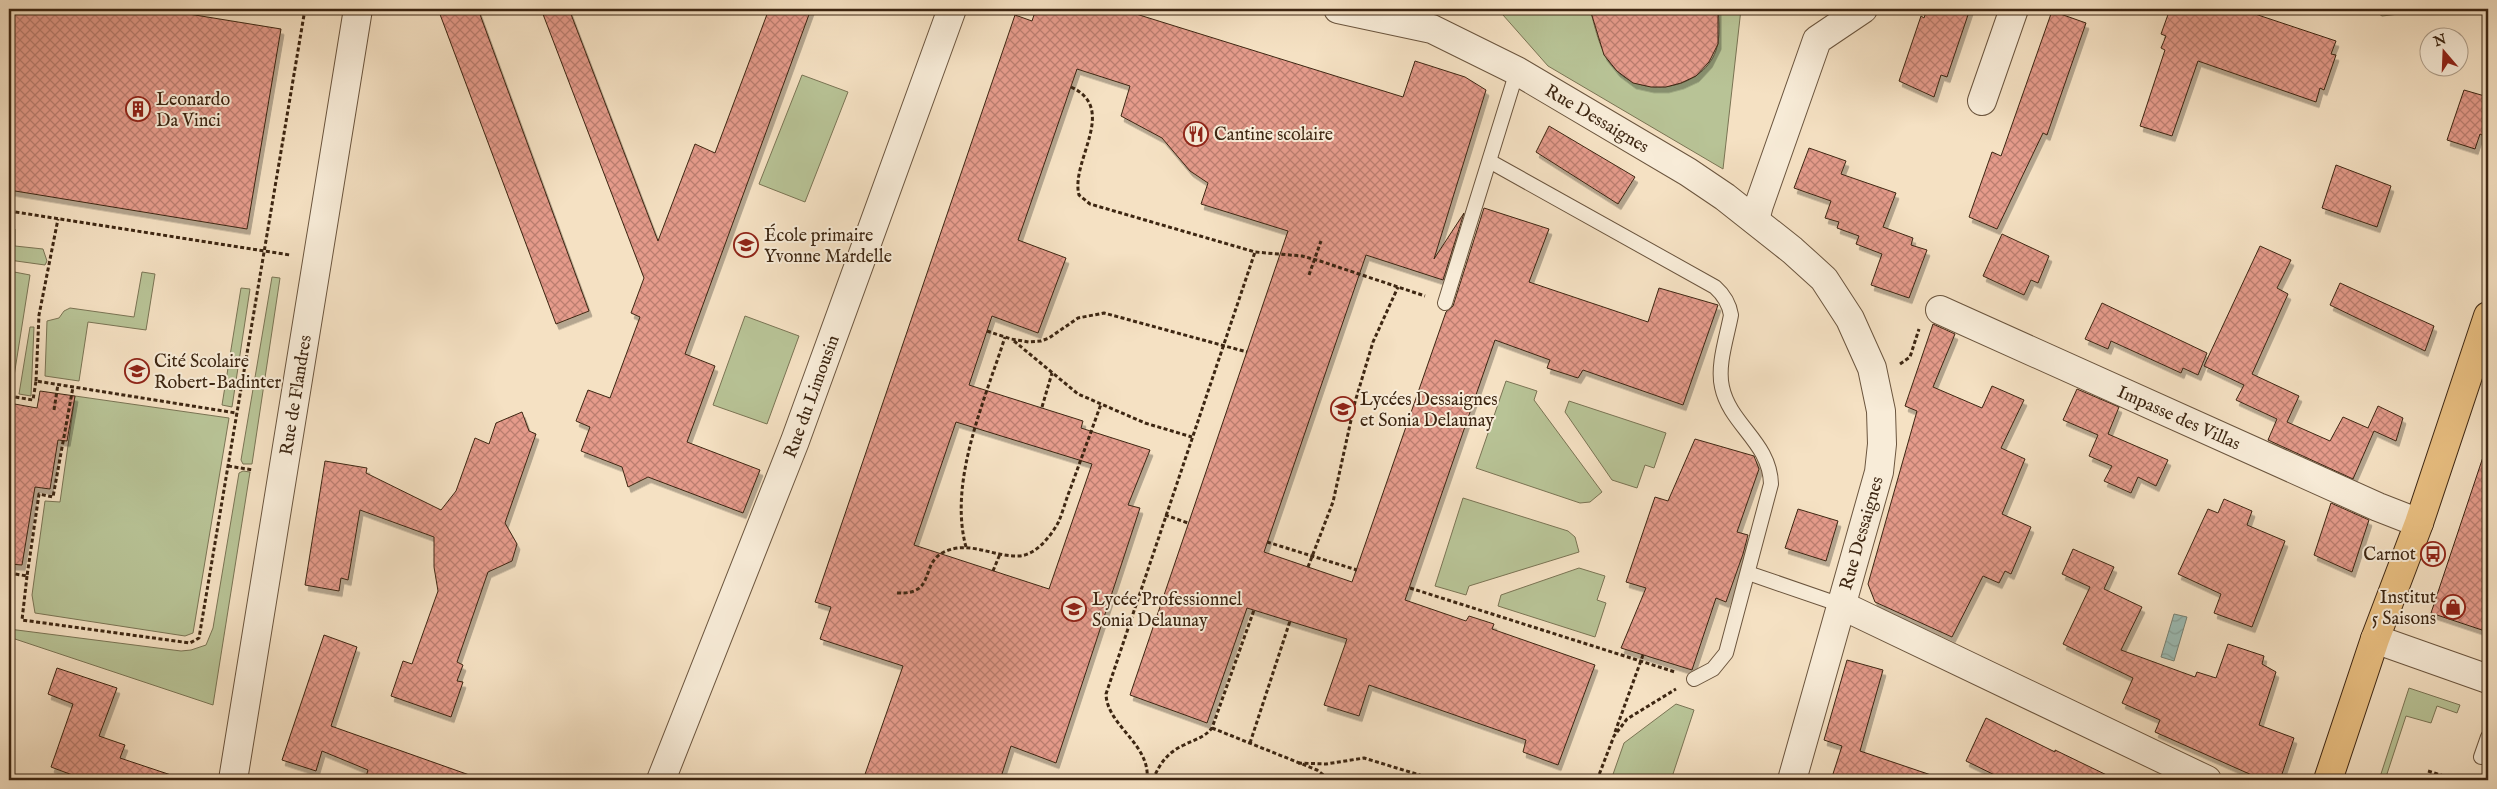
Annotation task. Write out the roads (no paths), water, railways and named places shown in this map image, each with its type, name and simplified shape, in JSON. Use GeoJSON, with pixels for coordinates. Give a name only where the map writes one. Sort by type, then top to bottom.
{"type":"FeatureCollection","features":[{"type":"Feature","properties":{"kind":"main road"},"geometry":{"type":"LineString","coordinates":[[2328,780],[2374,639],[2419,523],[2488,316]]}},
{"type":"Feature","properties":{"kind":"street","name":"Rue de Flandres"},"geometry":{"type":"LineString","coordinates":[[233,780],[358,9]]}},
{"type":"Feature","properties":{"kind":"street","name":"Rue du Limousin"},"geometry":{"type":"LineString","coordinates":[[661,780],[795,441],[952,9]]}},
{"type":"Feature","properties":{"kind":"street","name":"Rue Dessaignes"},"geometry":{"type":"LineString","coordinates":[[1338,9],[1436,19],[1517,71],[1688,172],[1756,220],[1824,279],[1850,319],[1872,368],[1880,411],[1882,444],[1879,472],[1841,605],[2207,780]]}},
{"type":"Feature","properties":{"kind":"street"},"geometry":{"type":"LineString","coordinates":[[1756,220],[1759,205],[1817,40],[1863,9]]}},
{"type":"Feature","properties":{"kind":"street"},"geometry":{"type":"LineString","coordinates":[[1982,101],[2014,9]]}},
{"type":"Feature","properties":{"kind":"street","name":"Impasse des Villas"},"geometry":{"type":"LineString","coordinates":[[1940,310],[2419,523]]}},
{"type":"Feature","properties":{"kind":"street"},"geometry":{"type":"LineString","coordinates":[[1792,780],[1841,605]]}},
{"type":"Feature","properties":{"kind":"street"},"geometry":{"type":"LineString","coordinates":[[2374,639],[2488,679]]}},
{"type":"Feature","properties":{"kind":"lane"},"geometry":{"type":"LineString","coordinates":[[1445,302],[1491,162],[1517,71]]}},
{"type":"Feature","properties":{"kind":"lane"},"geometry":{"type":"LineString","coordinates":[[1491,162],[1715,287],[1724,296],[1731,315],[1720,373],[1722,387],[1732,410],[1764,454],[1771,475],[1767,503],[1726,653],[1713,668],[1694,679]]}},
{"type":"Feature","properties":{"kind":"lane"},"geometry":{"type":"LineString","coordinates":[[1748,573],[1841,605]]}},
{"type":"Feature","properties":{"kind":"lane"},"geometry":{"type":"LineString","coordinates":[[2481,757],[2488,737]]}},
{"type":"Feature","properties":{"kind":"water"},"geometry":{"type":"Polygon","coordinates":[[[2174,614],[2187,617],[2174,661],[2161,657],[2174,614]]]}},
{"type":"Feature","properties":{"kind":"place","name":"Leonardo Da Vinci"},"geometry":{"type":"Point","coordinates":[138,109]}},
{"type":"Feature","properties":{"kind":"place","name":"Cantine scolaire"},"geometry":{"type":"Point","coordinates":[1196,134]}},
{"type":"Feature","properties":{"kind":"place","name":"École primaire Yvonne Mardelle"},"geometry":{"type":"Point","coordinates":[746,245]}},
{"type":"Feature","properties":{"kind":"place","name":"Cité Scolaire Robert-Badinter"},"geometry":{"type":"Point","coordinates":[137,371]}},
{"type":"Feature","properties":{"kind":"place","name":"Lycées Dessaignes et Sonia Delaunay"},"geometry":{"type":"Point","coordinates":[1343,409]}},
{"type":"Feature","properties":{"kind":"place","name":"Carnot"},"geometry":{"type":"Point","coordinates":[2433,554]}},
{"type":"Feature","properties":{"kind":"place","name":"Institut 5 Saisons"},"geometry":{"type":"Point","coordinates":[2453,607]}},
{"type":"Feature","properties":{"kind":"place","name":"Lycée Professionnel Sonia Delaunay"},"geometry":{"type":"Point","coordinates":[1074,609]}}]}
